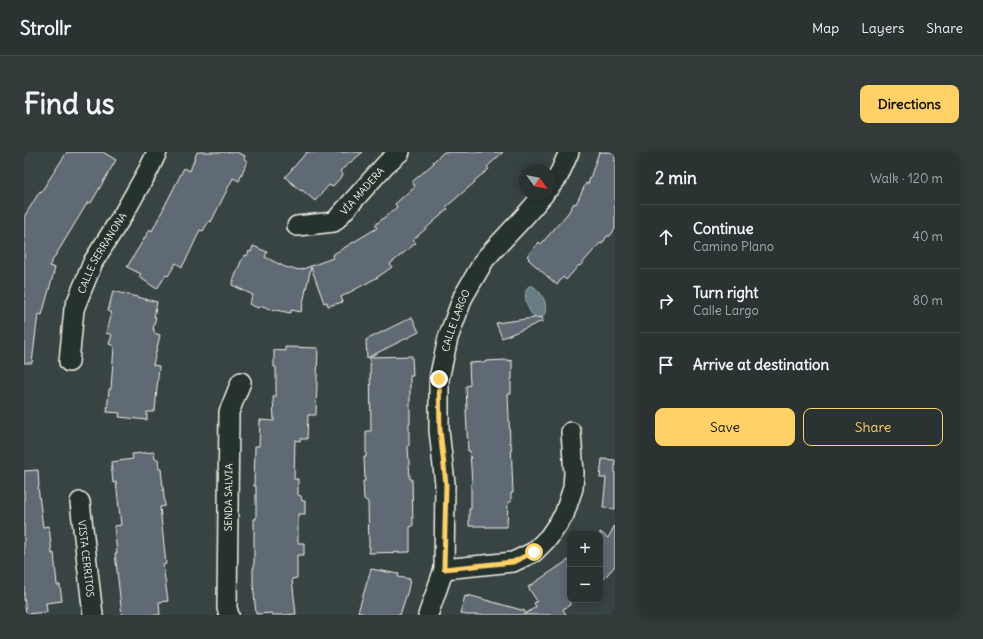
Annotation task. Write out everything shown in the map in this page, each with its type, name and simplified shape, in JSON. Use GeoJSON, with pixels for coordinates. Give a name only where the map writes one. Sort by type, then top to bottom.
{"type":"FeatureCollection","features":[{"type":"Feature","properties":{"kind":"street","name":"CALLE SERRANONA"},"geometry":{"type":"LineString","coordinates":[[69,362],[74,309],[90,269],[146,175],[157,152]]}},
{"type":"Feature","properties":{"kind":"street","name":"VÍA MADERA"},"geometry":{"type":"LineString","coordinates":[[297,226],[334,222],[386,164],[400,152]]}},
{"type":"Feature","properties":{"kind":"street"},"geometry":{"type":"LineString","coordinates":[[555,181],[569,152]]}},
{"type":"Feature","properties":{"kind":"street","name":"CALLE LARGO"},"geometry":{"type":"LineString","coordinates":[[428,615],[444,569],[446,484],[440,430],[439,379],[448,338],[463,297],[485,259],[539,200]]}},
{"type":"Feature","properties":{"kind":"street","name":"SENDA SALVIA"},"geometry":{"type":"LineString","coordinates":[[229,615],[227,608],[229,412],[241,382]]}},
{"type":"Feature","properties":{"kind":"street"},"geometry":{"type":"LineString","coordinates":[[444,569],[513,562],[534,552],[549,537],[564,515],[573,488],[574,473],[571,432]]}},
{"type":"Feature","properties":{"kind":"street","name":"VISTA CERRITOS"},"geometry":{"type":"LineString","coordinates":[[80,502],[93,615]]}},
{"type":"Feature","properties":{"kind":"water"},"geometry":{"type":"Polygon","coordinates":[[[529,286],[536,288],[545,301],[545,313],[543,317],[538,319],[531,313],[526,301],[525,295],[529,286]]]}},
{"type":"Feature","properties":{"kind":"building"},"geometry":{"type":"Polygon","coordinates":[[[67,152],[103,152],[116,160],[91,203],[88,202],[49,266],[55,268],[42,315],[38,314],[32,363],[24,363],[24,217],[67,152]]]}},
{"type":"Feature","properties":{"kind":"building"},"geometry":{"type":"Polygon","coordinates":[[[197,152],[236,152],[245,156],[244,159],[247,161],[239,181],[233,178],[211,222],[209,221],[203,231],[200,230],[182,267],[176,263],[168,276],[166,275],[157,289],[139,277],[141,274],[127,267],[150,229],[152,231],[184,168],[190,171],[197,152]]]}},
{"type":"Feature","properties":{"kind":"building"},"geometry":{"type":"Polygon","coordinates":[[[307,152],[363,152],[340,171],[343,175],[332,187],[329,185],[315,201],[285,177],[307,152]]]}},
{"type":"Feature","properties":{"kind":"building"},"geometry":{"type":"Polygon","coordinates":[[[444,152],[503,152],[487,167],[489,169],[446,207],[448,209],[413,240],[416,243],[390,264],[392,267],[378,277],[341,297],[343,302],[328,306],[327,302],[324,303],[311,267],[301,312],[291,310],[291,313],[274,311],[263,306],[258,308],[249,304],[253,295],[232,285],[242,259],[245,255],[247,256],[249,251],[251,252],[253,246],[267,252],[265,257],[285,267],[300,270],[333,258],[332,255],[377,228],[375,225],[397,207],[395,204],[415,186],[412,182],[444,152]]]}},
{"type":"Feature","properties":{"kind":"building"},"geometry":{"type":"Polygon","coordinates":[[[599,152],[615,152],[615,229],[610,236],[607,236],[602,244],[600,243],[566,280],[563,277],[557,285],[528,259],[529,258],[527,256],[539,242],[541,244],[568,213],[574,203],[576,204],[586,183],[588,184],[599,152]]]}},
{"type":"Feature","properties":{"kind":"building"},"geometry":{"type":"Polygon","coordinates":[[[113,291],[157,302],[154,317],[156,317],[153,329],[154,333],[160,335],[153,365],[159,366],[155,411],[147,412],[147,420],[119,417],[120,413],[107,412],[109,389],[111,389],[114,346],[109,344],[112,335],[106,333],[111,312],[108,311],[113,291]]]}},
{"type":"Feature","properties":{"kind":"building"},"geometry":{"type":"Polygon","coordinates":[[[412,317],[419,332],[367,358],[366,340],[412,317]]]}},
{"type":"Feature","properties":{"kind":"building"},"geometry":{"type":"Polygon","coordinates":[[[542,317],[543,321],[502,338],[496,323],[542,317]]]}},
{"type":"Feature","properties":{"kind":"building"},"geometry":{"type":"Polygon","coordinates":[[[285,347],[318,348],[316,415],[308,415],[307,439],[300,439],[300,441],[295,440],[294,479],[298,479],[298,495],[301,496],[302,501],[305,501],[305,514],[298,514],[298,543],[304,543],[304,555],[297,555],[297,578],[292,579],[296,614],[256,614],[253,584],[254,519],[256,519],[256,486],[254,486],[255,446],[259,446],[260,420],[274,421],[273,397],[276,397],[276,367],[274,367],[274,350],[285,351],[285,347]]]}},
{"type":"Feature","properties":{"kind":"building"},"geometry":{"type":"Polygon","coordinates":[[[412,356],[413,376],[410,376],[410,423],[408,446],[410,479],[412,479],[413,526],[410,527],[410,552],[369,553],[368,502],[364,499],[363,481],[365,481],[364,457],[366,457],[366,431],[371,431],[370,357],[412,356]]]}},
{"type":"Feature","properties":{"kind":"building"},"geometry":{"type":"Polygon","coordinates":[[[507,360],[512,361],[511,394],[508,394],[513,493],[511,493],[511,502],[508,502],[507,527],[469,526],[469,509],[471,509],[472,484],[470,451],[468,451],[466,386],[470,385],[469,363],[507,360]]]}},
{"type":"Feature","properties":{"kind":"building"},"geometry":{"type":"Polygon","coordinates":[[[154,452],[155,459],[158,459],[159,469],[161,469],[165,506],[160,507],[166,564],[163,565],[168,601],[159,602],[160,615],[122,615],[115,553],[117,553],[114,526],[121,525],[116,482],[113,483],[111,462],[133,459],[132,454],[154,452]]]}},
{"type":"Feature","properties":{"kind":"building"},"geometry":{"type":"Polygon","coordinates":[[[602,459],[615,460],[615,509],[603,508],[606,478],[600,478],[602,459]]]}},
{"type":"Feature","properties":{"kind":"building"},"geometry":{"type":"Polygon","coordinates":[[[38,470],[38,487],[43,527],[49,526],[52,554],[54,553],[57,585],[60,585],[62,601],[46,603],[47,612],[26,614],[24,598],[24,471],[38,470]]]}},
{"type":"Feature","properties":{"kind":"building"},"geometry":{"type":"Polygon","coordinates":[[[615,525],[615,566],[603,580],[603,534],[608,538],[615,525]]]}},
{"type":"Feature","properties":{"kind":"building"},"geometry":{"type":"Polygon","coordinates":[[[567,561],[567,603],[570,603],[570,605],[563,609],[566,615],[466,615],[460,613],[465,596],[468,597],[468,595],[525,611],[525,614],[536,607],[534,603],[537,601],[528,587],[567,561]]]}},
{"type":"Feature","properties":{"kind":"building"},"geometry":{"type":"Polygon","coordinates":[[[371,569],[399,574],[398,577],[410,579],[400,615],[368,615],[358,612],[371,569]]]}},
{"type":"Feature","properties":{"kind":"route"},"geometry":{"type":"LineString","coordinates":[[439,379],[440,430],[446,484],[444,569],[513,562],[534,552]]}}]}
